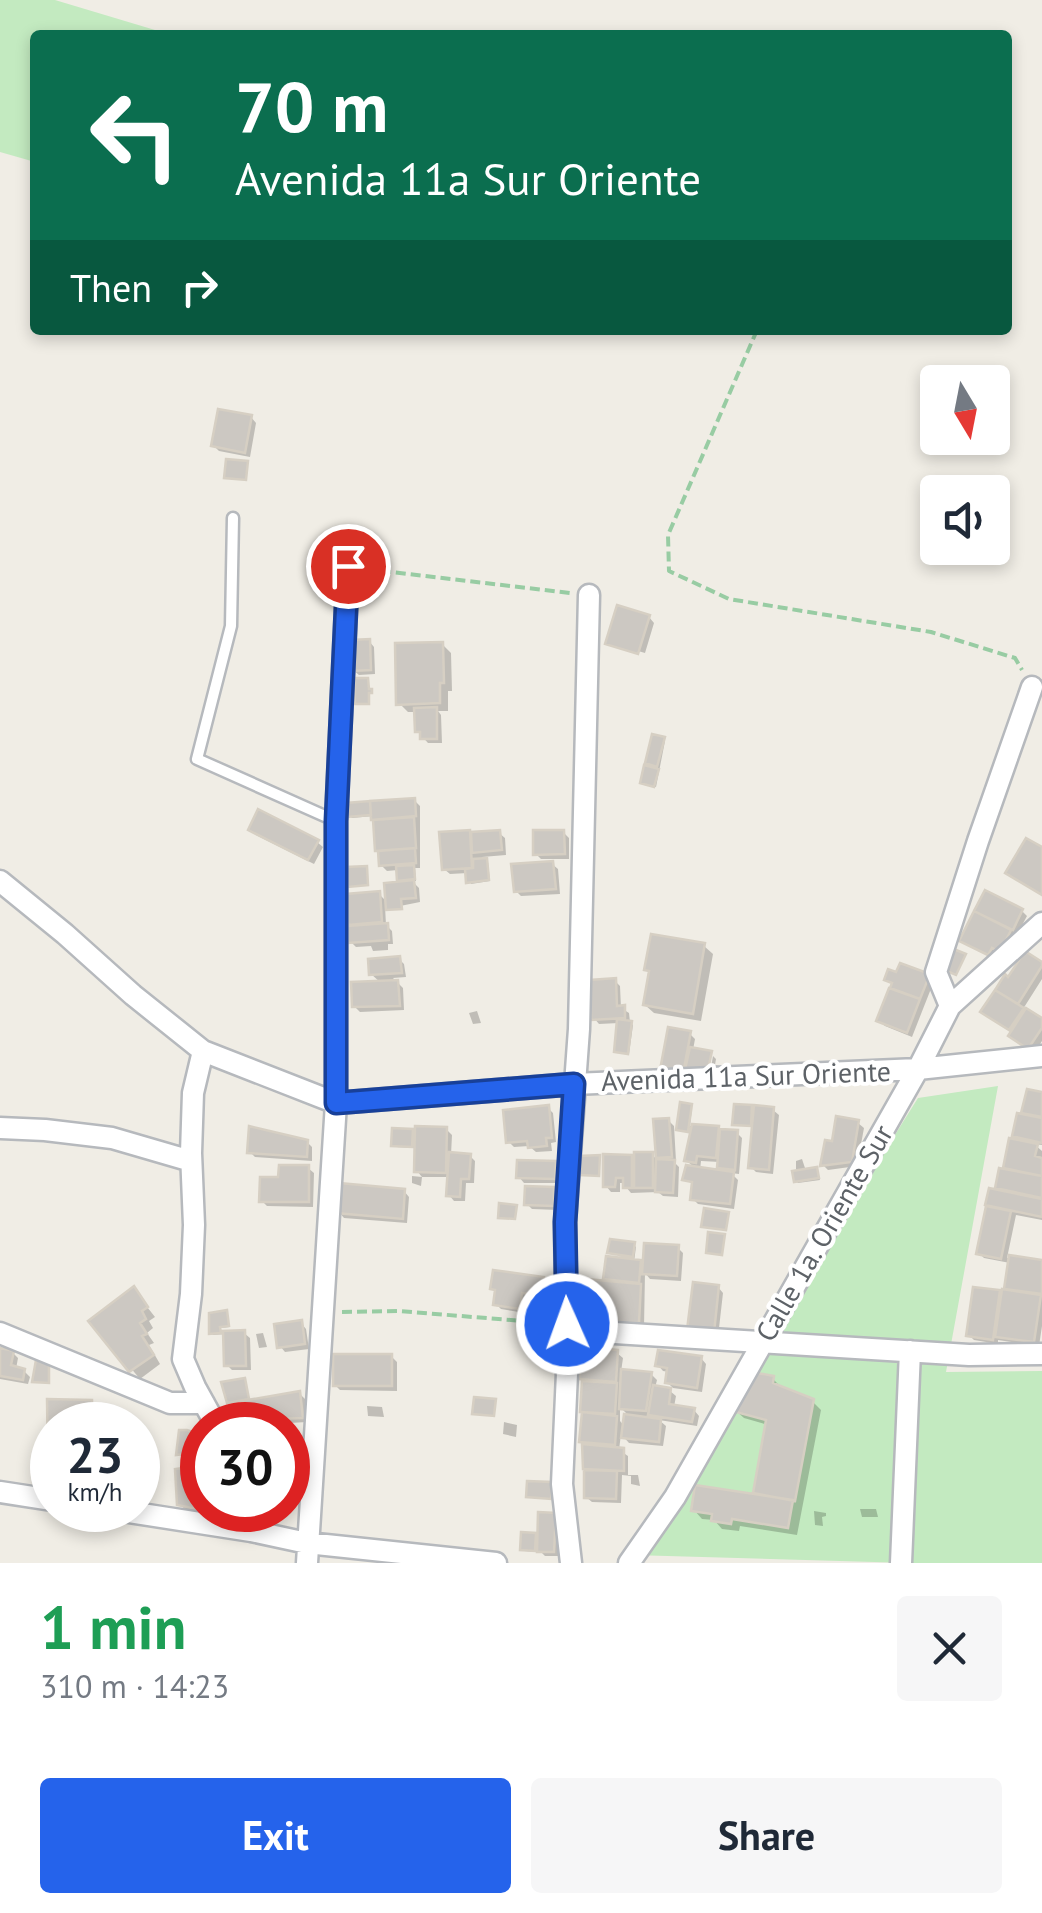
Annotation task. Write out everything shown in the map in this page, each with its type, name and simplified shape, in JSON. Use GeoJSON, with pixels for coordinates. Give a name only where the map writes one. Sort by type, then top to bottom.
{"type":"FeatureCollection","features":[{"type":"Feature","properties":{"kind":"street"},"geometry":{"type":"LineString","coordinates":[[307,1553],[336,1103],[336,821],[348,566]]}},
{"type":"Feature","properties":{"kind":"street"},"geometry":{"type":"LineString","coordinates":[[571,1563],[562,1484],[565,1222],[579,1029],[590,595]]}},
{"type":"Feature","properties":{"kind":"street"},"geometry":{"type":"LineString","coordinates":[[950,1006],[936,972],[1032,687]]}},
{"type":"Feature","properties":{"kind":"street"},"geometry":{"type":"LineString","coordinates":[[0,881],[133,996],[204,1051],[336,1103]]}},
{"type":"Feature","properties":{"kind":"street","name":"Calle 1a. Oriente Sur"},"geometry":{"type":"LineString","coordinates":[[628,1563],[675,1496],[950,1006],[1042,923]]}},
{"type":"Feature","properties":{"kind":"street"},"geometry":{"type":"LineString","coordinates":[[204,1051],[193,1094],[194,1225],[183,1359],[204,1402]]}},
{"type":"Feature","properties":{"kind":"street","name":"Avenida 11a Sur Oriente"},"geometry":{"type":"LineString","coordinates":[[336,1103],[574,1084],[918,1069],[1042,1056]]}},
{"type":"Feature","properties":{"kind":"street"},"geometry":{"type":"LineString","coordinates":[[0,1128],[112,1138],[192,1160]]}},
{"type":"Feature","properties":{"kind":"street"},"geometry":{"type":"LineString","coordinates":[[566,1327],[910,1352],[1042,1354]]}},
{"type":"Feature","properties":{"kind":"street"},"geometry":{"type":"LineString","coordinates":[[0,1333],[170,1402],[180,1402]]}},
{"type":"Feature","properties":{"kind":"street"},"geometry":{"type":"LineString","coordinates":[[901,1563],[910,1352]]}},
{"type":"Feature","properties":{"kind":"street"},"geometry":{"type":"LineString","coordinates":[[0,1492],[30,1497]]}},
{"type":"Feature","properties":{"kind":"street"},"geometry":{"type":"LineString","coordinates":[[270,1532],[307,1553],[496,1563]]}},
{"type":"Feature","properties":{"kind":"lane"},"geometry":{"type":"LineString","coordinates":[[233,518],[231,626],[197,759],[336,821]]}},
{"type":"Feature","properties":{"kind":"path"},"geometry":{"type":"LineString","coordinates":[[755,335],[668,535],[669,571],[729,598],[931,632],[1015,658],[1032,687]]}},
{"type":"Feature","properties":{"kind":"path"},"geometry":{"type":"LineString","coordinates":[[348,566],[590,595]]}},
{"type":"Feature","properties":{"kind":"path"},"geometry":{"type":"LineString","coordinates":[[322,1312],[398,1311],[566,1327]]}},
{"type":"Feature","properties":{"kind":"green space"},"geometry":{"type":"Polygon","coordinates":[[[0,0],[55,0],[155,30],[30,30],[30,161],[0,152],[0,0]]]}},
{"type":"Feature","properties":{"kind":"green space"},"geometry":{"type":"Polygon","coordinates":[[[998,1086],[946,1372],[1042,1371],[1042,1563],[632,1555],[918,1098],[998,1086]]]}},
{"type":"Feature","properties":{"kind":"building"},"geometry":{"type":"Polygon","coordinates":[[[218,409],[252,415],[245,453],[211,446],[218,409]]]}},
{"type":"Feature","properties":{"kind":"building"},"geometry":{"type":"Polygon","coordinates":[[[226,459],[248,461],[246,480],[224,478],[226,459]]]}},
{"type":"Feature","properties":{"kind":"building"},"geometry":{"type":"Polygon","coordinates":[[[617,605],[650,615],[638,654],[605,644],[617,605]]]}},
{"type":"Feature","properties":{"kind":"building"},"geometry":{"type":"Polygon","coordinates":[[[370,639],[371,670],[351,671],[350,640],[370,639]]]}},
{"type":"Feature","properties":{"kind":"building"},"geometry":{"type":"Polygon","coordinates":[[[443,642],[444,683],[440,683],[440,703],[396,705],[395,643],[443,642]]]}},
{"type":"Feature","properties":{"kind":"building"},"geometry":{"type":"Polygon","coordinates":[[[354,678],[368,678],[372,689],[369,704],[355,704],[354,678]]]}},
{"type":"Feature","properties":{"kind":"building"},"geometry":{"type":"Polygon","coordinates":[[[437,707],[437,739],[420,739],[420,732],[415,732],[414,708],[437,707]]]}},
{"type":"Feature","properties":{"kind":"building"},"geometry":{"type":"Polygon","coordinates":[[[652,734],[665,737],[657,767],[645,763],[652,734]]]}},
{"type":"Feature","properties":{"kind":"building"},"geometry":{"type":"Polygon","coordinates":[[[644,765],[659,769],[654,787],[640,783],[644,765]]]}},
{"type":"Feature","properties":{"kind":"building"},"geometry":{"type":"Polygon","coordinates":[[[415,798],[416,816],[371,820],[370,801],[415,798]]]}},
{"type":"Feature","properties":{"kind":"building"},"geometry":{"type":"Polygon","coordinates":[[[370,801],[371,815],[347,817],[346,803],[370,801]]]}},
{"type":"Feature","properties":{"kind":"building"},"geometry":{"type":"Polygon","coordinates":[[[258,809],[319,840],[308,860],[248,830],[258,809]]]}},
{"type":"Feature","properties":{"kind":"building"},"geometry":{"type":"Polygon","coordinates":[[[414,817],[416,848],[375,851],[373,820],[414,817]]]}},
{"type":"Feature","properties":{"kind":"building"},"geometry":{"type":"Polygon","coordinates":[[[470,830],[472,868],[442,870],[439,832],[470,830]]]}},
{"type":"Feature","properties":{"kind":"building"},"geometry":{"type":"Polygon","coordinates":[[[500,830],[502,850],[472,853],[471,832],[500,830]]]}},
{"type":"Feature","properties":{"kind":"building"},"geometry":{"type":"Polygon","coordinates":[[[533,830],[564,830],[565,854],[533,855],[533,830]]]}},
{"type":"Feature","properties":{"kind":"building"},"geometry":{"type":"Polygon","coordinates":[[[1026,838],[1042,847],[1042,895],[1005,873],[1026,838]]]}},
{"type":"Feature","properties":{"kind":"building"},"geometry":{"type":"Polygon","coordinates":[[[415,848],[416,863],[379,866],[378,851],[415,848]]]}},
{"type":"Feature","properties":{"kind":"building"},"geometry":{"type":"Polygon","coordinates":[[[487,858],[489,880],[466,883],[465,869],[473,868],[473,859],[487,858]]]}},
{"type":"Feature","properties":{"kind":"building"},"geometry":{"type":"Polygon","coordinates":[[[553,861],[556,889],[514,892],[511,864],[553,861]]]}},
{"type":"Feature","properties":{"kind":"building"},"geometry":{"type":"Polygon","coordinates":[[[414,865],[415,879],[397,881],[396,866],[414,865]]]}},
{"type":"Feature","properties":{"kind":"building"},"geometry":{"type":"Polygon","coordinates":[[[367,866],[368,885],[348,887],[346,867],[367,866]]]}},
{"type":"Feature","properties":{"kind":"building"},"geometry":{"type":"Polygon","coordinates":[[[414,880],[416,898],[401,899],[402,909],[386,910],[384,883],[414,880]]]}},
{"type":"Feature","properties":{"kind":"building"},"geometry":{"type":"Polygon","coordinates":[[[985,890],[1023,909],[1013,930],[974,911],[985,890]]]}},
{"type":"Feature","properties":{"kind":"building"},"geometry":{"type":"Polygon","coordinates":[[[380,891],[382,922],[348,925],[346,894],[380,891]]]}},
{"type":"Feature","properties":{"kind":"building"},"geometry":{"type":"Polygon","coordinates":[[[974,911],[1011,930],[1000,952],[992,948],[988,955],[959,941],[974,911]]]}},
{"type":"Feature","properties":{"kind":"building"},"geometry":{"type":"Polygon","coordinates":[[[388,923],[389,940],[348,943],[347,926],[388,923]]]}},
{"type":"Feature","properties":{"kind":"building"},"geometry":{"type":"Polygon","coordinates":[[[651,934],[705,943],[693,1014],[643,1005],[651,934]]]}},
{"type":"Feature","properties":{"kind":"building"},"geometry":{"type":"Polygon","coordinates":[[[951,948],[966,954],[956,975],[942,969],[951,948]]]}},
{"type":"Feature","properties":{"kind":"building"},"geometry":{"type":"Polygon","coordinates":[[[1025,951],[1042,966],[1018,1004],[995,990],[1025,951]]]}},
{"type":"Feature","properties":{"kind":"building"},"geometry":{"type":"Polygon","coordinates":[[[400,956],[402,973],[369,975],[368,959],[400,956]]]}},
{"type":"Feature","properties":{"kind":"building"},"geometry":{"type":"Polygon","coordinates":[[[900,963],[930,974],[920,999],[890,988],[892,983],[884,980],[888,969],[896,972],[900,963]]]}},
{"type":"Feature","properties":{"kind":"building"},"geometry":{"type":"Polygon","coordinates":[[[616,978],[617,1006],[625,1005],[625,1018],[591,1020],[590,980],[616,978]]]}},
{"type":"Feature","properties":{"kind":"building"},"geometry":{"type":"Polygon","coordinates":[[[398,980],[400,1006],[352,1007],[351,982],[398,980]]]}},
{"type":"Feature","properties":{"kind":"building"},"geometry":{"type":"Polygon","coordinates":[[[889,988],[920,999],[907,1033],[876,1021],[889,988]]]}},
{"type":"Feature","properties":{"kind":"building"},"geometry":{"type":"Polygon","coordinates":[[[995,990],[1024,1008],[1009,1030],[980,1012],[995,990]]]}},
{"type":"Feature","properties":{"kind":"building"},"geometry":{"type":"Polygon","coordinates":[[[1026,1008],[1042,1018],[1042,1028],[1028,1049],[1008,1036],[1026,1008]]]}},
{"type":"Feature","properties":{"kind":"building"},"geometry":{"type":"Polygon","coordinates":[[[617,1019],[632,1021],[628,1054],[614,1052],[617,1019]]]}},
{"type":"Feature","properties":{"kind":"building"},"geometry":{"type":"Polygon","coordinates":[[[668,1027],[691,1031],[683,1074],[660,1070],[668,1027]]]}},
{"type":"Feature","properties":{"kind":"building"},"geometry":{"type":"Polygon","coordinates":[[[690,1047],[712,1051],[707,1074],[684,1074],[690,1047]]]}},
{"type":"Feature","properties":{"kind":"building"},"geometry":{"type":"Polygon","coordinates":[[[1027,1089],[1042,1092],[1042,1117],[1021,1113],[1027,1089]]]}},
{"type":"Feature","properties":{"kind":"building"},"geometry":{"type":"Polygon","coordinates":[[[680,1102],[692,1104],[688,1132],[676,1130],[680,1102]]]}},
{"type":"Feature","properties":{"kind":"building"},"geometry":{"type":"Polygon","coordinates":[[[734,1104],[752,1105],[751,1126],[732,1125],[734,1104]]]}},
{"type":"Feature","properties":{"kind":"building"},"geometry":{"type":"Polygon","coordinates":[[[549,1105],[552,1138],[546,1138],[547,1146],[528,1148],[527,1141],[506,1143],[503,1110],[549,1105]]]}},
{"type":"Feature","properties":{"kind":"building"},"geometry":{"type":"Polygon","coordinates":[[[754,1105],[774,1107],[769,1170],[748,1168],[754,1105]]]}},
{"type":"Feature","properties":{"kind":"building"},"geometry":{"type":"Polygon","coordinates":[[[1017,1113],[1042,1118],[1042,1143],[1012,1136],[1017,1113]]]}},
{"type":"Feature","properties":{"kind":"building"},"geometry":{"type":"Polygon","coordinates":[[[836,1116],[859,1120],[852,1162],[820,1166],[825,1140],[832,1141],[836,1116]]]}},
{"type":"Feature","properties":{"kind":"building"},"geometry":{"type":"Polygon","coordinates":[[[669,1118],[672,1157],[656,1158],[653,1119],[669,1118]]]}},
{"type":"Feature","properties":{"kind":"building"},"geometry":{"type":"Polygon","coordinates":[[[692,1124],[719,1126],[716,1158],[697,1156],[696,1163],[684,1161],[692,1124]]]}},
{"type":"Feature","properties":{"kind":"building"},"geometry":{"type":"Polygon","coordinates":[[[249,1126],[308,1140],[307,1157],[247,1153],[249,1126]]]}},
{"type":"Feature","properties":{"kind":"building"},"geometry":{"type":"Polygon","coordinates":[[[415,1126],[447,1127],[446,1173],[414,1172],[415,1126]]]}},
{"type":"Feature","properties":{"kind":"building"},"geometry":{"type":"Polygon","coordinates":[[[392,1128],[413,1129],[412,1147],[391,1146],[392,1128]]]}},
{"type":"Feature","properties":{"kind":"building"},"geometry":{"type":"Polygon","coordinates":[[[720,1129],[738,1130],[735,1170],[717,1168],[720,1129]]]}},
{"type":"Feature","properties":{"kind":"building"},"geometry":{"type":"Polygon","coordinates":[[[1009,1138],[1038,1144],[1035,1156],[1042,1158],[1042,1176],[1003,1168],[1009,1138]]]}},
{"type":"Feature","properties":{"kind":"building"},"geometry":{"type":"Polygon","coordinates":[[[449,1152],[471,1154],[469,1179],[461,1179],[460,1197],[446,1196],[449,1152]]]}},
{"type":"Feature","properties":{"kind":"building"},"geometry":{"type":"Polygon","coordinates":[[[634,1152],[653,1152],[653,1188],[634,1188],[634,1152]]]}},
{"type":"Feature","properties":{"kind":"building"},"geometry":{"type":"Polygon","coordinates":[[[603,1154],[632,1155],[632,1188],[623,1188],[623,1178],[616,1178],[615,1187],[603,1187],[603,1154]]]}},
{"type":"Feature","properties":{"kind":"building"},"geometry":{"type":"Polygon","coordinates":[[[600,1155],[599,1176],[579,1175],[579,1156],[600,1155]]]}},
{"type":"Feature","properties":{"kind":"building"},"geometry":{"type":"Polygon","coordinates":[[[656,1159],[675,1160],[673,1193],[655,1192],[656,1159]]]}},
{"type":"Feature","properties":{"kind":"building"},"geometry":{"type":"Polygon","coordinates":[[[517,1160],[556,1161],[555,1179],[516,1178],[517,1160]]]}},
{"type":"Feature","properties":{"kind":"building"},"geometry":{"type":"Polygon","coordinates":[[[279,1165],[309,1165],[309,1202],[259,1202],[260,1177],[278,1177],[279,1165]]]}},
{"type":"Feature","properties":{"kind":"building"},"geometry":{"type":"Polygon","coordinates":[[[686,1165],[734,1172],[730,1204],[690,1200],[692,1182],[682,1180],[686,1165]]]}},
{"type":"Feature","properties":{"kind":"building"},"geometry":{"type":"Polygon","coordinates":[[[817,1167],[819,1178],[794,1182],[792,1171],[817,1167]]]}},
{"type":"Feature","properties":{"kind":"building"},"geometry":{"type":"Polygon","coordinates":[[[999,1168],[1042,1176],[1042,1198],[995,1188],[999,1168]]]}},
{"type":"Feature","properties":{"kind":"building"},"geometry":{"type":"Polygon","coordinates":[[[339,1183],[405,1189],[403,1219],[336,1213],[339,1183]]]}},
{"type":"Feature","properties":{"kind":"building"},"geometry":{"type":"Polygon","coordinates":[[[525,1186],[554,1187],[554,1206],[524,1205],[525,1186]]]}},
{"type":"Feature","properties":{"kind":"building"},"geometry":{"type":"Polygon","coordinates":[[[989,1188],[1042,1199],[1042,1217],[985,1205],[989,1188]]]}},
{"type":"Feature","properties":{"kind":"building"},"geometry":{"type":"Polygon","coordinates":[[[499,1203],[517,1205],[515,1219],[498,1218],[499,1203]]]}},
{"type":"Feature","properties":{"kind":"building"},"geometry":{"type":"Polygon","coordinates":[[[986,1206],[1011,1211],[1001,1259],[976,1254],[986,1206]]]}},
{"type":"Feature","properties":{"kind":"building"},"geometry":{"type":"Polygon","coordinates":[[[704,1208],[729,1212],[726,1230],[701,1227],[704,1208]]]}},
{"type":"Feature","properties":{"kind":"building"},"geometry":{"type":"Polygon","coordinates":[[[708,1232],[725,1234],[722,1255],[706,1253],[708,1232]]]}},
{"type":"Feature","properties":{"kind":"building"},"geometry":{"type":"Polygon","coordinates":[[[610,1239],[635,1242],[633,1257],[607,1253],[610,1239]]]}},
{"type":"Feature","properties":{"kind":"building"},"geometry":{"type":"Polygon","coordinates":[[[644,1243],[679,1245],[677,1276],[642,1274],[644,1243]]]}},
{"type":"Feature","properties":{"kind":"building"},"geometry":{"type":"Polygon","coordinates":[[[1009,1255],[1042,1260],[1042,1294],[1004,1289],[1009,1255]]]}},
{"type":"Feature","properties":{"kind":"building"},"geometry":{"type":"Polygon","coordinates":[[[606,1256],[641,1260],[639,1283],[603,1279],[606,1256]]]}},
{"type":"Feature","properties":{"kind":"building"},"geometry":{"type":"Polygon","coordinates":[[[493,1270],[544,1277],[542,1296],[522,1293],[520,1309],[493,1305],[493,1270]]]}},
{"type":"Feature","properties":{"kind":"building"},"geometry":{"type":"Polygon","coordinates":[[[586,1279],[641,1284],[639,1323],[606,1322],[607,1307],[583,1305],[586,1279]]]}},
{"type":"Feature","properties":{"kind":"building"},"geometry":{"type":"Polygon","coordinates":[[[693,1282],[719,1285],[714,1333],[687,1330],[693,1282]]]}},
{"type":"Feature","properties":{"kind":"building"},"geometry":{"type":"Polygon","coordinates":[[[134,1286],[148,1307],[142,1311],[146,1319],[140,1323],[147,1334],[142,1336],[154,1355],[129,1372],[88,1321],[134,1286]]]}},
{"type":"Feature","properties":{"kind":"building"},"geometry":{"type":"Polygon","coordinates":[[[973,1287],[1000,1290],[993,1340],[966,1336],[973,1287]]]}},
{"type":"Feature","properties":{"kind":"building"},"geometry":{"type":"Polygon","coordinates":[[[1002,1289],[1041,1295],[1034,1342],[995,1337],[1002,1289]]]}},
{"type":"Feature","properties":{"kind":"building"},"geometry":{"type":"Polygon","coordinates":[[[227,1310],[229,1326],[220,1327],[221,1333],[209,1334],[209,1313],[227,1310]]]}},
{"type":"Feature","properties":{"kind":"building"},"geometry":{"type":"Polygon","coordinates":[[[302,1320],[305,1344],[277,1348],[274,1324],[302,1320]]]}},
{"type":"Feature","properties":{"kind":"building"},"geometry":{"type":"Polygon","coordinates":[[[245,1330],[246,1366],[224,1366],[223,1331],[245,1330]]]}},
{"type":"Feature","properties":{"kind":"building"},"geometry":{"type":"Polygon","coordinates":[[[581,1347],[618,1350],[616,1382],[579,1379],[581,1347]]]}},
{"type":"Feature","properties":{"kind":"building"},"geometry":{"type":"Polygon","coordinates":[[[0,1348],[14,1351],[11,1365],[25,1369],[23,1380],[0,1376],[0,1348]]]}},
{"type":"Feature","properties":{"kind":"building"},"geometry":{"type":"Polygon","coordinates":[[[658,1350],[702,1356],[697,1388],[665,1383],[667,1368],[655,1366],[658,1350]]]}},
{"type":"Feature","properties":{"kind":"building"},"geometry":{"type":"Polygon","coordinates":[[[333,1354],[392,1354],[392,1386],[333,1386],[333,1354]]]}},
{"type":"Feature","properties":{"kind":"building"},"geometry":{"type":"Polygon","coordinates":[[[36,1360],[49,1362],[49,1383],[32,1382],[36,1360]]]}},
{"type":"Feature","properties":{"kind":"building"},"geometry":{"type":"Polygon","coordinates":[[[621,1369],[652,1372],[646,1411],[619,1409],[621,1369]]]}},
{"type":"Feature","properties":{"kind":"building"},"geometry":{"type":"Polygon","coordinates":[[[747,1371],[774,1376],[773,1383],[814,1399],[795,1501],[753,1493],[766,1420],[732,1411],[747,1371]]]}},
{"type":"Feature","properties":{"kind":"building"},"geometry":{"type":"Polygon","coordinates":[[[245,1378],[249,1399],[227,1402],[221,1382],[245,1378]]]}},
{"type":"Feature","properties":{"kind":"building"},"geometry":{"type":"Polygon","coordinates":[[[582,1381],[617,1383],[615,1414],[580,1412],[582,1381]]]}},
{"type":"Feature","properties":{"kind":"building"},"geometry":{"type":"Polygon","coordinates":[[[653,1385],[671,1388],[669,1404],[695,1408],[692,1422],[648,1415],[653,1385]]]}},
{"type":"Feature","properties":{"kind":"building"},"geometry":{"type":"Polygon","coordinates":[[[300,1391],[301,1402],[242,1402],[300,1391]]]}},
{"type":"Feature","properties":{"kind":"building"},"geometry":{"type":"Polygon","coordinates":[[[474,1397],[496,1399],[494,1416],[472,1414],[474,1397]]]}},
{"type":"Feature","properties":{"kind":"building"},"geometry":{"type":"Polygon","coordinates":[[[47,1399],[92,1402],[47,1402],[47,1399]]]}},
{"type":"Feature","properties":{"kind":"building"},"geometry":{"type":"Polygon","coordinates":[[[582,1412],[617,1416],[615,1445],[579,1442],[582,1412]]]}},
{"type":"Feature","properties":{"kind":"building"},"geometry":{"type":"Polygon","coordinates":[[[624,1414],[661,1419],[659,1442],[621,1438],[624,1414]]]}},
{"type":"Feature","properties":{"kind":"building"},"geometry":{"type":"Polygon","coordinates":[[[582,1444],[624,1448],[624,1471],[583,1469],[582,1444]]]}},
{"type":"Feature","properties":{"kind":"building"},"geometry":{"type":"Polygon","coordinates":[[[180,1468],[180,1506],[177,1505],[175,1469],[180,1468]]]}},
{"type":"Feature","properties":{"kind":"building"},"geometry":{"type":"Polygon","coordinates":[[[584,1470],[617,1471],[616,1499],[584,1498],[584,1470]]]}},
{"type":"Feature","properties":{"kind":"building"},"geometry":{"type":"Polygon","coordinates":[[[527,1481],[552,1482],[551,1499],[526,1497],[527,1481]]]}},
{"type":"Feature","properties":{"kind":"building"},"geometry":{"type":"Polygon","coordinates":[[[695,1485],[793,1500],[788,1528],[732,1519],[731,1524],[711,1521],[712,1514],[691,1511],[695,1485]]]}},
{"type":"Feature","properties":{"kind":"building"},"geometry":{"type":"Polygon","coordinates":[[[538,1512],[556,1513],[554,1552],[537,1552],[538,1512]]]}},
{"type":"Feature","properties":{"kind":"building"},"geometry":{"type":"Polygon","coordinates":[[[521,1532],[536,1533],[535,1551],[520,1550],[521,1532]]]}},
{"type":"Feature","properties":{"kind":"route"},"geometry":{"type":"LineString","coordinates":[[348,566],[336,821],[336,1103],[574,1084],[565,1222],[567,1324]]}}]}
